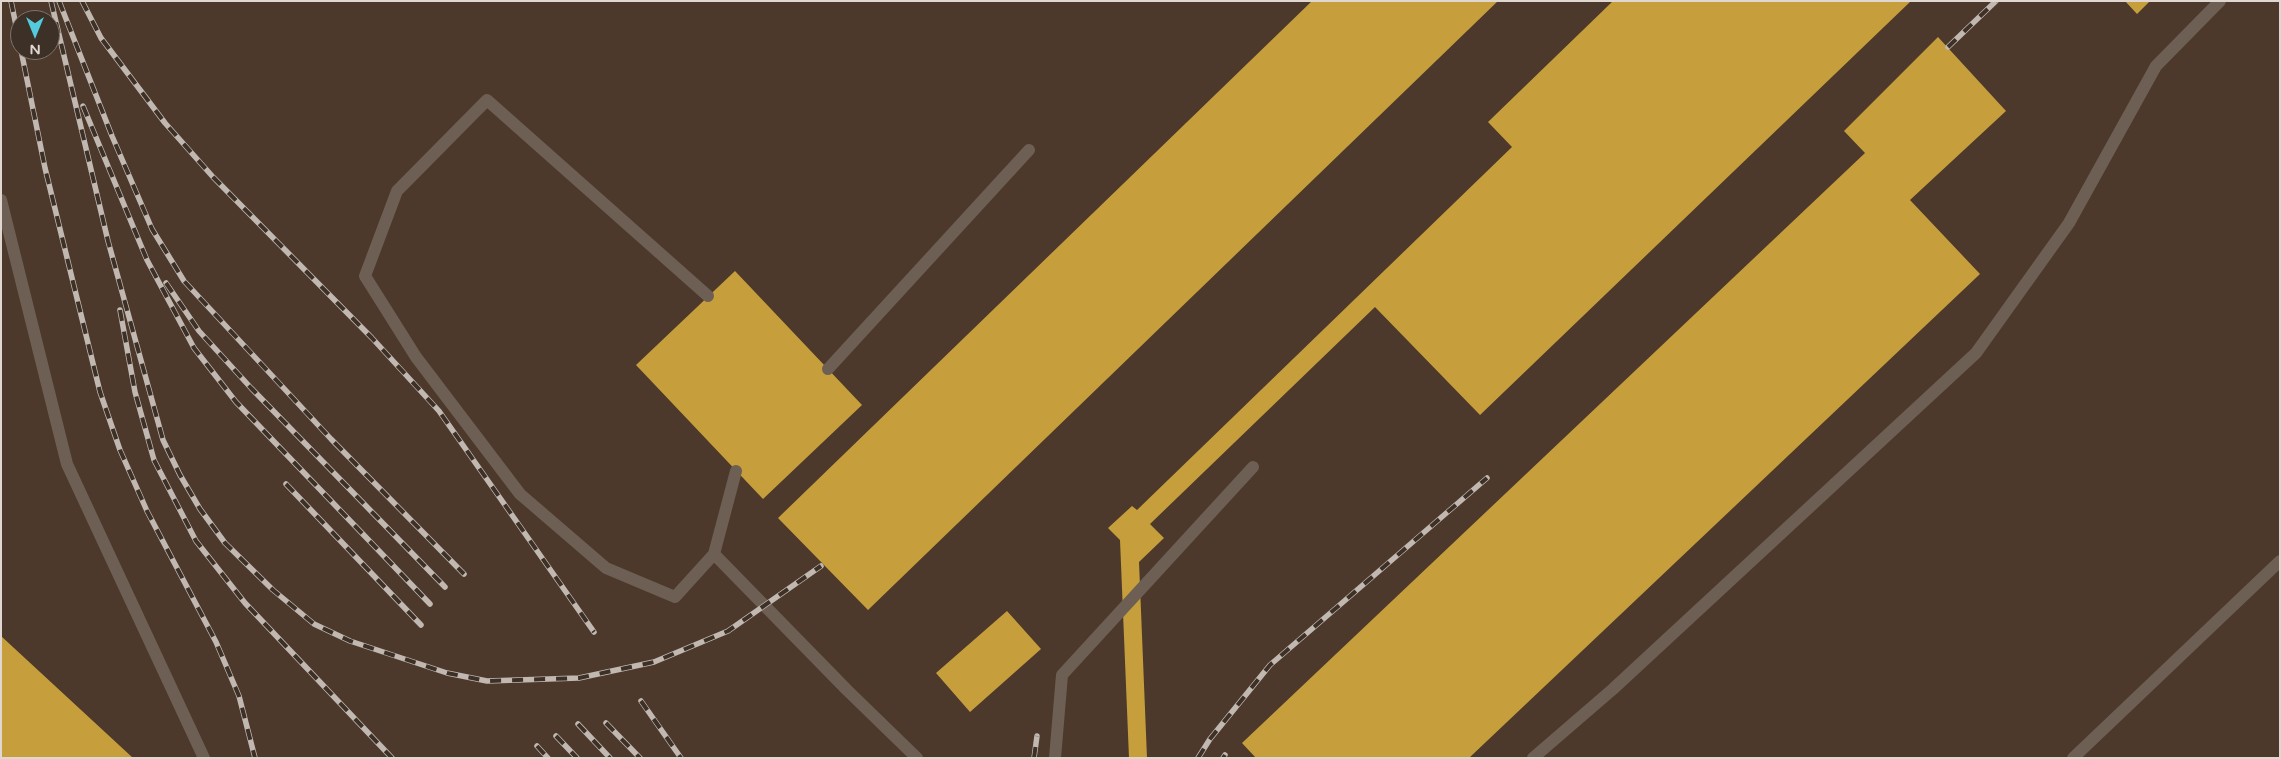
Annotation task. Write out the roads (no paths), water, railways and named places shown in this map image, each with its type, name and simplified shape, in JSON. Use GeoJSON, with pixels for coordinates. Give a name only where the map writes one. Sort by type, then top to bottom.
{"type":"FeatureCollection","features":[{"type":"Feature","properties":{"kind":"lane"},"geometry":{"type":"LineString","coordinates":[[1534,758],[1613,689],[1976,352],[2069,223],[2156,66],[2220,1]]}},
{"type":"Feature","properties":{"kind":"lane"},"geometry":{"type":"LineString","coordinates":[[708,296],[487,100],[396,191],[365,276],[416,357],[520,494],[606,568],[675,597],[714,554],[736,471]]}},
{"type":"Feature","properties":{"kind":"lane"},"geometry":{"type":"LineString","coordinates":[[828,369],[1029,150]]}},
{"type":"Feature","properties":{"kind":"lane"},"geometry":{"type":"LineString","coordinates":[[1,200],[67,464],[204,758]]}},
{"type":"Feature","properties":{"kind":"lane"},"geometry":{"type":"LineString","coordinates":[[1055,758],[1062,675],[1253,468]]}},
{"type":"Feature","properties":{"kind":"lane"},"geometry":{"type":"LineString","coordinates":[[714,554],[847,690],[917,758]]}},
{"type":"Feature","properties":{"kind":"lane"},"geometry":{"type":"LineString","coordinates":[[2073,758],[2280,561]]}},
{"type":"Feature","properties":{"kind":"railway"},"geometry":{"type":"LineString","coordinates":[[11,1],[45,168],[100,392],[120,450],[147,511],[216,642],[239,696],[255,758]]}},
{"type":"Feature","properties":{"kind":"railway"},"geometry":{"type":"LineString","coordinates":[[51,1],[108,241],[163,440],[180,475],[200,509],[225,543],[273,590],[314,624],[350,641],[447,673],[487,681],[579,678],[654,662],[728,631],[821,566]]}},
{"type":"Feature","properties":{"kind":"railway"},"geometry":{"type":"LineString","coordinates":[[59,1],[112,136],[152,229],[184,281],[331,439],[464,574]]}},
{"type":"Feature","properties":{"kind":"railway"},"geometry":{"type":"LineString","coordinates":[[82,1],[101,38],[165,123],[213,177],[372,338],[439,411],[594,632]]}},
{"type":"Feature","properties":{"kind":"railway"},"geometry":{"type":"LineString","coordinates":[[1948,47],[1996,1]]}},
{"type":"Feature","properties":{"kind":"railway"},"geometry":{"type":"LineString","coordinates":[[83,106],[147,260],[194,348],[236,402],[430,604]]}},
{"type":"Feature","properties":{"kind":"railway"},"geometry":{"type":"LineString","coordinates":[[166,283],[199,331],[251,388],[445,587]]}},
{"type":"Feature","properties":{"kind":"railway"},"geometry":{"type":"LineString","coordinates":[[120,310],[135,392],[154,460],[196,541],[245,603],[392,758]]}},
{"type":"Feature","properties":{"kind":"railway"},"geometry":{"type":"LineString","coordinates":[[1198,758],[1210,739],[1270,665],[1487,478]]}},
{"type":"Feature","properties":{"kind":"railway"},"geometry":{"type":"LineString","coordinates":[[286,484],[421,625]]}},
{"type":"Feature","properties":{"kind":"railway"},"geometry":{"type":"LineString","coordinates":[[641,701],[681,758]]}},
{"type":"Feature","properties":{"kind":"railway"},"geometry":{"type":"LineString","coordinates":[[606,723],[640,758]]}},
{"type":"Feature","properties":{"kind":"railway"},"geometry":{"type":"LineString","coordinates":[[578,724],[610,758]]}},
{"type":"Feature","properties":{"kind":"railway"},"geometry":{"type":"LineString","coordinates":[[556,736],[577,758]]}},
{"type":"Feature","properties":{"kind":"railway"},"geometry":{"type":"LineString","coordinates":[[1034,758],[1037,736]]}},
{"type":"Feature","properties":{"kind":"railway"},"geometry":{"type":"LineString","coordinates":[[537,746],[548,758]]}}]}
